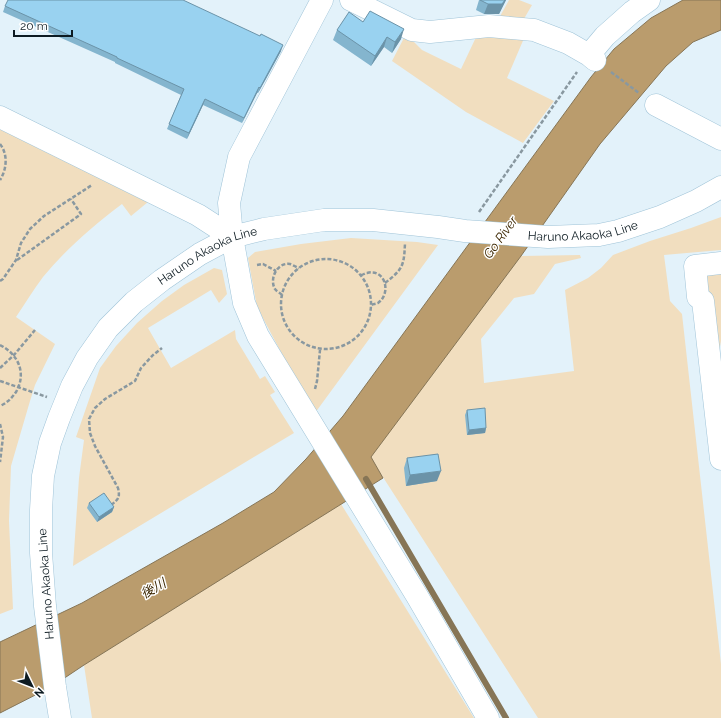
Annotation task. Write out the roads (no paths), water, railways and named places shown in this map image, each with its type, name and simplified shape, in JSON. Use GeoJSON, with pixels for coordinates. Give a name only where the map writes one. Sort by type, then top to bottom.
{"type":"FeatureCollection","features":[{"type":"Feature","properties":{"kind":"street"},"geometry":{"type":"LineString","coordinates":[[322,0],[239,157],[229,203],[232,237],[244,303],[258,336],[417,596],[488,718]]}},
{"type":"Feature","properties":{"kind":"street"},"geometry":{"type":"LineString","coordinates":[[351,0],[412,30],[430,32],[489,26],[534,30],[568,43],[592,58],[605,36],[632,12],[649,0]]}},
{"type":"Feature","properties":{"kind":"street"},"geometry":{"type":"LineString","coordinates":[[656,105],[721,139]]}},
{"type":"Feature","properties":{"kind":"street"},"geometry":{"type":"LineString","coordinates":[[0,117],[198,215],[232,237]]}},
{"type":"Feature","properties":{"kind":"street","name":"Haruno Akaoka Line"},"geometry":{"type":"LineString","coordinates":[[60,718],[45,606],[41,553],[43,476],[50,443],[72,386],[87,358],[108,328],[134,302],[162,280],[200,254],[232,237],[264,229],[324,220],[373,220],[465,231],[548,237],[599,235],[618,231],[660,217],[696,201],[721,187]]}},
{"type":"Feature","properties":{"kind":"street"},"geometry":{"type":"LineString","coordinates":[[721,263],[696,266],[698,297],[703,301],[721,459]]}},
{"type":"Feature","properties":{"kind":"water"},"geometry":{"type":"Polygon","coordinates":[[[683,0],[721,0],[721,30],[693,42],[666,66],[600,144],[521,256],[371,457],[383,478],[51,687],[0,713],[0,642],[82,603],[223,523],[274,492],[306,459],[343,416],[591,77],[614,49],[651,18],[683,0]]]}},
{"type":"Feature","properties":{"kind":"waterway"},"geometry":{"type":"LineString","coordinates":[[366,479],[506,718]]}},
{"type":"Feature","properties":{"kind":"water label","name":"Go River"},"geometry":{"type":"Point","coordinates":[500,237]}},
{"type":"Feature","properties":{"kind":"water label","name":"後川"},"geometry":{"type":"Point","coordinates":[153,588]}}]}
